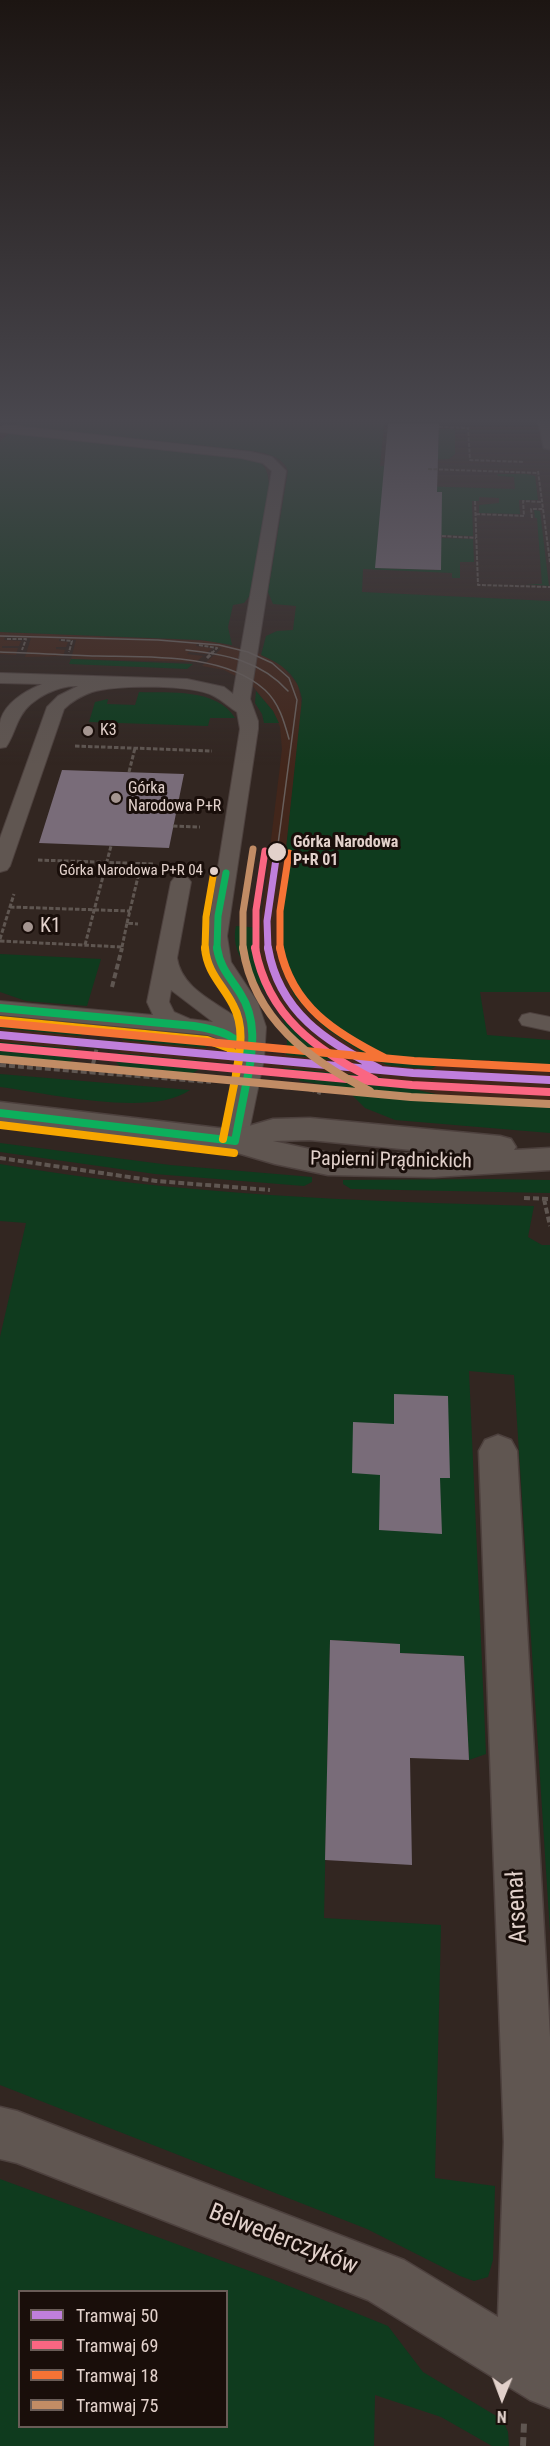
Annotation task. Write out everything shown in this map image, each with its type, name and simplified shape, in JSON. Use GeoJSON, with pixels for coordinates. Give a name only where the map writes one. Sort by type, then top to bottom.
{"type":"FeatureCollection","features":[{"type":"Feature","properties":{"kind":"street","name":"Papierni Prądnickich"},"geometry":{"type":"LineString","coordinates":[[0,1113],[235,1141],[294,1158],[328,1164],[434,1166],[550,1159]]}},
{"type":"Feature","properties":{"kind":"street","name":"Papierni Prądnickich"},"geometry":{"type":"LineString","coordinates":[[235,1141],[273,1130],[310,1129],[473,1143],[550,1154]]}},
{"type":"Feature","properties":{"kind":"street","name":"Arsenał"},"geometry":{"type":"LineString","coordinates":[[498,1451],[530,2142],[538,2372]]}},
{"type":"Feature","properties":{"kind":"street","name":"Belwederczyków"},"geometry":{"type":"LineString","coordinates":[[0,2133],[17,2137],[385,2279],[538,2372]]}},
{"type":"Feature","properties":{"kind":"lane"},"geometry":{"type":"LineString","coordinates":[[235,1141],[255,1028],[251,1012],[221,967],[217,947],[246,716],[241,701],[245,669],[269,537]]}},
{"type":"Feature","properties":{"kind":"lane"},"geometry":{"type":"LineString","coordinates":[[0,678],[98,680],[201,686],[234,681],[245,669]]}},
{"type":"Feature","properties":{"kind":"lane"},"geometry":{"type":"LineString","coordinates":[[0,684],[48,679]]}},
{"type":"Feature","properties":{"kind":"lane"},"geometry":{"type":"LineString","coordinates":[[0,743],[12,712],[28,696],[64,683],[98,680]]}},
{"type":"Feature","properties":{"kind":"lane"},"geometry":{"type":"LineString","coordinates":[[0,866],[51,717],[59,704],[70,695],[88,688],[140,682]]}},
{"type":"Feature","properties":{"kind":"lane"},"geometry":{"type":"LineString","coordinates":[[201,686],[227,695],[246,716]]}},
{"type":"Feature","properties":{"kind":"lane"},"geometry":{"type":"LineString","coordinates":[[181,882],[158,1006],[168,1018],[184,1024]]}},
{"type":"Feature","properties":{"kind":"lane"},"geometry":{"type":"LineString","coordinates":[[167,953],[166,966],[175,981],[235,1026],[248,1040],[252,1055]]}},
{"type":"Feature","properties":{"kind":"lane"},"geometry":{"type":"LineString","coordinates":[[7,1008],[184,1024],[218,1030],[233,1037],[252,1055]]}},
{"type":"Feature","properties":{"kind":"path"},"geometry":{"type":"LineString","coordinates":[[476,537],[478,585],[550,587]]}},
{"type":"Feature","properties":{"kind":"path"},"geometry":{"type":"LineString","coordinates":[[547,537],[550,562]]}},
{"type":"Feature","properties":{"kind":"path"},"geometry":{"type":"LineString","coordinates":[[69,745],[216,751],[221,723],[246,716]]}},
{"type":"Feature","properties":{"kind":"path"},"geometry":{"type":"LineString","coordinates":[[129,772],[135,748]]}},
{"type":"Feature","properties":{"kind":"path"},"geometry":{"type":"LineString","coordinates":[[200,837],[202,827]]}},
{"type":"Feature","properties":{"kind":"path"},"geometry":{"type":"LineString","coordinates":[[85,945],[111,846]]}},
{"type":"Feature","properties":{"kind":"path"},"geometry":{"type":"LineString","coordinates":[[36,860],[162,865]]}},
{"type":"Feature","properties":{"kind":"path"},"geometry":{"type":"LineString","coordinates":[[91,1072],[141,864]]}},
{"type":"Feature","properties":{"kind":"path"},"geometry":{"type":"LineString","coordinates":[[10,907],[130,911]]}},
{"type":"Feature","properties":{"kind":"path"},"geometry":{"type":"LineString","coordinates":[[22,915],[24,907]]}},
{"type":"Feature","properties":{"kind":"path"},"geometry":{"type":"LineString","coordinates":[[127,923],[148,924]]}},
{"type":"Feature","properties":{"kind":"path"},"geometry":{"type":"LineString","coordinates":[[0,941],[122,947]]}},
{"type":"Feature","properties":{"kind":"path"},"geometry":{"type":"LineString","coordinates":[[0,1065],[207,1082]]}},
{"type":"Feature","properties":{"kind":"path"},"geometry":{"type":"LineString","coordinates":[[544,1199],[550,1226]]}},
{"type":"Feature","properties":{"kind":"shaded area"},"geometry":{"type":"Polygon","coordinates":[[[0,632],[212,641],[258,653],[282,666],[298,685],[302,706],[277,933],[282,970],[309,1014],[387,1065],[431,1069],[440,1064],[461,1065],[473,1061],[489,1060],[516,1069],[550,1071],[550,1105],[467,1101],[413,1089],[380,1077],[119,1053],[123,1040],[342,1060],[302,1030],[284,1010],[268,984],[261,958],[259,939],[282,749],[280,727],[273,711],[251,684],[224,670],[202,666],[222,648],[197,644],[196,646],[212,648],[206,654],[189,652],[187,654],[203,656],[196,662],[71,659],[76,640],[59,639],[59,641],[68,642],[66,647],[56,647],[56,649],[65,650],[63,656],[25,657],[31,638],[5,637],[4,640],[21,641],[19,646],[2,646],[2,648],[18,648],[16,655],[0,654],[0,632]]]}},
{"type":"Feature","properties":{"kind":"shaded area"},"geometry":{"type":"Polygon","coordinates":[[[0,1028],[81,1036],[76,1049],[0,1042],[0,1028]]]}},
{"type":"Feature","properties":{"kind":"green space"},"geometry":{"type":"Polygon","coordinates":[[[0,537],[261,537],[251,594],[244,603],[233,605],[228,627],[232,645],[201,640],[0,632],[0,537]]]}},
{"type":"Feature","properties":{"kind":"green space"},"geometry":{"type":"Polygon","coordinates":[[[277,537],[437,537],[376,568],[441,570],[441,538],[473,539],[474,562],[460,562],[460,578],[452,578],[452,573],[363,569],[362,592],[550,601],[550,992],[480,992],[487,1035],[550,1040],[550,1071],[516,1069],[489,1060],[473,1061],[461,1065],[440,1064],[431,1069],[387,1065],[364,1054],[325,1028],[295,997],[282,970],[277,933],[302,699],[297,683],[288,671],[261,655],[266,636],[277,631],[293,630],[296,606],[273,604],[268,592],[277,537]]]}},
{"type":"Feature","properties":{"kind":"green space"},"geometry":{"type":"Polygon","coordinates":[[[538,537],[543,537],[549,586],[526,584],[542,584],[538,537]]]}},
{"type":"Feature","properties":{"kind":"green space"},"geometry":{"type":"Polygon","coordinates":[[[71,659],[193,664],[187,669],[69,664],[71,659]]]}},
{"type":"Feature","properties":{"kind":"green space"},"geometry":{"type":"Polygon","coordinates":[[[256,691],[273,711],[279,723],[264,723],[262,714],[255,703],[256,691]]]}},
{"type":"Feature","properties":{"kind":"green space"},"geometry":{"type":"Polygon","coordinates":[[[139,692],[192,694],[205,697],[227,708],[235,718],[210,718],[208,726],[89,722],[95,702],[108,699],[107,704],[135,705],[139,692]]]}},
{"type":"Feature","properties":{"kind":"green space"},"geometry":{"type":"Polygon","coordinates":[[[236,926],[260,928],[260,950],[271,989],[282,1006],[310,1036],[344,1061],[286,1055],[286,1028],[281,1015],[245,966],[235,940],[236,926]]]}},
{"type":"Feature","properties":{"kind":"green space"},"geometry":{"type":"Polygon","coordinates":[[[0,954],[101,959],[87,1006],[26,1001],[0,992],[0,954]]]}},
{"type":"Feature","properties":{"kind":"green space"},"geometry":{"type":"Polygon","coordinates":[[[0,1019],[85,1026],[81,1036],[0,1028],[0,1019]]]}},
{"type":"Feature","properties":{"kind":"green space"},"geometry":{"type":"Polygon","coordinates":[[[123,1030],[191,1038],[207,1048],[123,1040],[123,1030]]]}},
{"type":"Feature","properties":{"kind":"green space"},"geometry":{"type":"Polygon","coordinates":[[[0,1042],[78,1049],[75,1058],[69,1062],[0,1056],[0,1042]]]}},
{"type":"Feature","properties":{"kind":"green space"},"geometry":{"type":"Polygon","coordinates":[[[118,1053],[201,1061],[208,1062],[208,1064],[193,1073],[121,1067],[116,1062],[118,1053]]]}},
{"type":"Feature","properties":{"kind":"green space"},"geometry":{"type":"Polygon","coordinates":[[[284,1068],[380,1077],[413,1089],[467,1101],[550,1105],[550,1133],[395,1120],[365,1108],[345,1088],[300,1081],[293,1071],[283,1070],[284,1068]]]}},
{"type":"Feature","properties":{"kind":"green space"},"geometry":{"type":"Polygon","coordinates":[[[0,1074],[190,1090],[173,1098],[151,1102],[98,1101],[0,1087],[0,1074]]]}},
{"type":"Feature","properties":{"kind":"green space"},"geometry":{"type":"Polygon","coordinates":[[[0,1143],[170,1165],[312,1177],[312,1182],[304,1186],[155,1174],[0,1152],[0,1143]]]}},
{"type":"Feature","properties":{"kind":"green space"},"geometry":{"type":"Polygon","coordinates":[[[0,1164],[200,1190],[333,1199],[534,1206],[528,1237],[542,1245],[550,1245],[550,1932],[514,1375],[469,1371],[486,1754],[469,1760],[464,1656],[400,1653],[399,1644],[330,1640],[324,1918],[441,1925],[435,2178],[495,2186],[493,2260],[488,2277],[474,2281],[460,2276],[367,2229],[0,2085],[0,1337],[26,1223],[0,1221],[0,1164]]]}},
{"type":"Feature","properties":{"kind":"green space"},"geometry":{"type":"Polygon","coordinates":[[[343,1180],[550,1180],[550,1193],[351,1189],[343,1184],[343,1180]]]}},
{"type":"Feature","properties":{"kind":"green space"},"geometry":{"type":"Polygon","coordinates":[[[0,2179],[274,2280],[388,2326],[423,2372],[503,2420],[508,2432],[509,2446],[492,2446],[441,2417],[375,2395],[374,2446],[0,2446],[0,2179]]]}},
{"type":"Feature","properties":{"kind":"building"},"geometry":{"type":"Polygon","coordinates":[[[378,537],[441,537],[441,570],[375,568],[378,537]]]}},
{"type":"Feature","properties":{"kind":"building","name":"Górka Narodowa P+R"},"geometry":{"type":"Polygon","coordinates":[[[62,770],[184,774],[169,848],[39,843],[62,770]]]}},
{"type":"Feature","properties":{"kind":"building"},"geometry":{"type":"Polygon","coordinates":[[[394,1394],[448,1396],[450,1478],[440,1478],[442,1534],[379,1530],[380,1475],[352,1473],[353,1422],[394,1424],[394,1394]]]}},
{"type":"Feature","properties":{"kind":"building"},"geometry":{"type":"Polygon","coordinates":[[[330,1640],[400,1644],[400,1653],[464,1656],[469,1760],[410,1758],[412,1865],[325,1860],[330,1640]]]}},
{"type":"Feature","properties":{"kind":"tram line"},"geometry":{"type":"LineString","coordinates":[[0,636],[158,640],[219,645],[248,652],[272,663],[289,678],[297,700],[277,852]]}},
{"type":"Feature","properties":{"kind":"tram line"},"geometry":{"type":"LineString","coordinates":[[186,650],[242,661],[266,672],[288,691]]}},
{"type":"Feature","properties":{"kind":"tram line"},"geometry":{"type":"LineString","coordinates":[[0,652],[162,657],[208,663],[229,669],[248,678],[270,695],[280,713],[289,739]]}},
{"type":"Feature","properties":{"kind":"tram line","name":"75"},"geometry":{"type":"LineString","coordinates":[[253,849],[243,912],[242,938],[249,975],[258,998],[272,1018],[306,1053],[370,1091]]}},
{"type":"Feature","properties":{"kind":"tram line","name":"69"},"geometry":{"type":"LineString","coordinates":[[265,851],[256,910],[255,946],[259,970],[268,992],[296,1028],[314,1044],[354,1070],[375,1080]]}},
{"type":"Feature","properties":{"kind":"tram line","name":"50"},"geometry":{"type":"LineString","coordinates":[[277,852],[268,910],[267,944],[271,966],[279,987],[291,1005],[323,1036],[380,1069]]}},
{"type":"Feature","properties":{"kind":"tram line","name":"18"},"geometry":{"type":"LineString","coordinates":[[289,853],[278,934],[283,965],[291,984],[303,1000],[332,1028],[385,1058]]}},
{"type":"Feature","properties":{"kind":"tram line","name":"18"},"geometry":{"type":"LineString","coordinates":[[1,1023],[414,1061],[550,1068]]}},
{"type":"Feature","properties":{"kind":"tram line","name":"50"},"geometry":{"type":"LineString","coordinates":[[0,1035],[413,1073],[550,1080]]}},
{"type":"Feature","properties":{"kind":"tram line","name":"69"},"geometry":{"type":"LineString","coordinates":[[0,1047],[412,1085],[549,1092]]}},
{"type":"Feature","properties":{"kind":"tram line","name":"75"},"geometry":{"type":"LineString","coordinates":[[0,1059],[411,1097],[549,1104]]}},
{"type":"Feature","properties":{"kind":"transit line"},"geometry":{"type":"LineString","coordinates":[[214,871],[206,917],[205,952],[211,973],[229,998],[238,1016],[241,1035],[236,1074]]}},
{"type":"Feature","properties":{"kind":"transit line"},"geometry":{"type":"LineString","coordinates":[[226,873],[218,916],[217,949],[222,969],[245,1001],[252,1022],[253,1043],[248,1076]]}},
{"type":"Feature","properties":{"kind":"transit line"},"geometry":{"type":"LineString","coordinates":[[0,1008],[194,1026],[233,1037],[247,1050],[251,1059],[235,1141]]}},
{"type":"Feature","properties":{"kind":"transit line"},"geometry":{"type":"LineString","coordinates":[[0,1020],[190,1038],[223,1044],[235,1053],[239,1060],[223,1139]]}},
{"type":"Feature","properties":{"kind":"transit line"},"geometry":{"type":"LineString","coordinates":[[0,1113],[235,1141]]}},
{"type":"Feature","properties":{"kind":"transit line"},"geometry":{"type":"LineString","coordinates":[[0,1125],[234,1153]]}},
{"type":"Feature","properties":{"kind":"place","name":"K3"},"geometry":{"type":"Point","coordinates":[88,731]}},
{"type":"Feature","properties":{"kind":"place","name":"Górka Narodowa P+R"},"geometry":{"type":"Point","coordinates":[116,798]}},
{"type":"Feature","properties":{"kind":"place","name":"Górka Narodowa P+R 01"},"geometry":{"type":"Point","coordinates":[277,852]}},
{"type":"Feature","properties":{"kind":"place","name":"Górka Narodowa P+R 04"},"geometry":{"type":"Point","coordinates":[214,871]}},
{"type":"Feature","properties":{"kind":"place","name":"K1"},"geometry":{"type":"Point","coordinates":[28,927]}}]}
